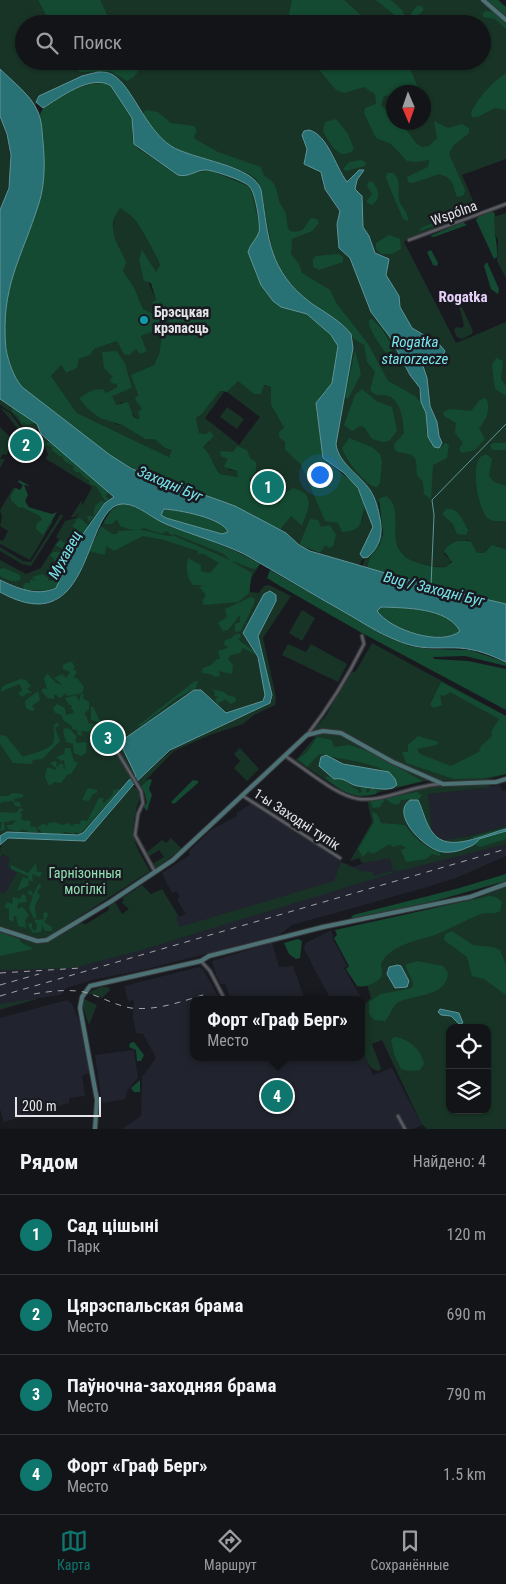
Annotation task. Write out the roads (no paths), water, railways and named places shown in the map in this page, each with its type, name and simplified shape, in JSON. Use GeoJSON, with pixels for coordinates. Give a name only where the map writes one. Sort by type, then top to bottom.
{"type":"FeatureCollection","features":[{"type":"Feature","properties":{"kind":"main road"},"geometry":{"type":"LineString","coordinates":[[484,1],[506,20]]}},
{"type":"Feature","properties":{"kind":"main road"},"geometry":{"type":"LineString","coordinates":[[0,929],[37,941],[51,939],[156,873],[180,855],[305,737],[323,731],[341,733],[443,784],[496,782],[506,779]]}},
{"type":"Feature","properties":{"kind":"main road"},"geometry":{"type":"LineString","coordinates":[[95,1129],[97,1100],[80,1008],[84,992],[90,986],[201,961],[209,956],[305,932],[470,898],[506,884]]}},
{"type":"Feature","properties":{"kind":"street","name":"Wspólna"},"geometry":{"type":"LineString","coordinates":[[409,240],[506,204]]}},
{"type":"Feature","properties":{"kind":"street"},"geometry":{"type":"LineString","coordinates":[[305,737],[324,714],[359,654],[364,644],[362,636]]}},
{"type":"Feature","properties":{"kind":"street"},"geometry":{"type":"LineString","coordinates":[[112,743],[143,797],[135,835],[156,873]]}},
{"type":"Feature","properties":{"kind":"street"},"geometry":{"type":"LineString","coordinates":[[285,756],[341,792],[360,799],[378,797],[424,784],[443,784]]}},
{"type":"Feature","properties":{"kind":"street"},"geometry":{"type":"LineString","coordinates":[[424,784],[426,777]]}},
{"type":"Feature","properties":{"kind":"street","name":"1-ы Заходні тупік"},"geometry":{"type":"LineString","coordinates":[[243,796],[340,858]]}},
{"type":"Feature","properties":{"kind":"street"},"geometry":{"type":"LineString","coordinates":[[201,961],[210,971],[223,996]]}},
{"type":"Feature","properties":{"kind":"street"},"geometry":{"type":"LineString","coordinates":[[398,1116],[405,1129]]}},
{"type":"Feature","properties":{"kind":"water"},"geometry":{"type":"Polygon","coordinates":[[[0,69],[26,94],[35,106],[41,123],[44,150],[41,196],[14,273],[6,307],[5,327],[8,359],[22,387],[110,455],[132,469],[235,506],[286,533],[299,545],[310,551],[430,586],[506,604],[506,662],[471,650],[413,646],[396,640],[244,554],[161,522],[135,507],[125,504],[111,509],[101,524],[71,587],[54,600],[31,604],[0,592],[0,580],[34,592],[49,591],[56,588],[76,544],[105,503],[114,497],[41,434],[37,424],[0,399],[0,210],[9,188],[11,155],[7,134],[0,116],[0,69]],[[164,509],[161,515],[166,518],[222,534],[228,532],[224,527],[210,519],[190,513],[164,509]],[[381,607],[377,611],[384,618],[404,630],[417,634],[441,637],[452,636],[460,631],[454,623],[435,613],[424,610],[381,607]]]}},
{"type":"Feature","properties":{"kind":"water"},"geometry":{"type":"Polygon","coordinates":[[[98,72],[109,73],[120,81],[146,119],[162,139],[171,146],[235,169],[256,182],[261,190],[269,239],[278,266],[297,291],[351,334],[353,348],[336,444],[345,463],[366,484],[376,504],[381,525],[381,535],[378,544],[368,557],[363,558],[360,554],[373,527],[358,488],[344,473],[323,458],[316,403],[332,383],[338,346],[331,335],[307,314],[281,307],[273,301],[261,285],[248,252],[259,232],[257,209],[252,190],[243,182],[207,170],[182,176],[178,175],[134,144],[132,118],[111,86],[103,83],[85,85],[76,88],[43,108],[36,102],[39,96],[82,76],[98,72]]]}},
{"type":"Feature","properties":{"kind":"water","name":"Rogatka starorzecze"},"geometry":{"type":"Polygon","coordinates":[[[309,130],[316,133],[326,144],[347,182],[359,170],[364,170],[357,180],[355,189],[362,196],[363,227],[369,236],[375,253],[389,259],[386,275],[399,296],[400,307],[412,328],[439,344],[445,351],[440,362],[436,364],[426,362],[423,366],[427,378],[430,406],[437,422],[442,443],[439,448],[434,447],[428,437],[426,413],[421,402],[420,388],[410,375],[390,337],[371,312],[350,258],[339,248],[337,224],[340,211],[325,189],[321,172],[304,164],[307,149],[302,135],[304,131],[309,130]]]}},
{"type":"Feature","properties":{"kind":"water"},"geometry":{"type":"Polygon","coordinates":[[[270,591],[276,595],[276,601],[258,636],[272,695],[270,703],[170,750],[133,785],[85,841],[8,838],[0,845],[0,836],[7,832],[78,835],[83,833],[129,780],[136,776],[123,749],[124,739],[194,690],[201,690],[226,713],[263,701],[265,695],[258,657],[243,633],[264,594],[270,591]]]}},
{"type":"Feature","properties":{"kind":"water"},"geometry":{"type":"Polygon","coordinates":[[[326,755],[343,764],[389,772],[397,785],[389,789],[375,789],[334,779],[319,766],[321,757],[326,755]]]}},
{"type":"Feature","properties":{"kind":"water"},"geometry":{"type":"Polygon","coordinates":[[[410,800],[418,800],[426,822],[433,833],[440,839],[448,842],[467,841],[506,829],[506,831],[479,839],[472,846],[458,851],[446,852],[436,850],[420,839],[407,823],[404,814],[405,806],[410,800]]]}},
{"type":"Feature","properties":{"kind":"water"},"geometry":{"type":"Polygon","coordinates":[[[401,966],[409,981],[407,987],[395,988],[387,974],[389,967],[401,966]]]}},
{"type":"Feature","properties":{"kind":"water"},"geometry":{"type":"Polygon","coordinates":[[[440,1009],[459,1013],[463,1023],[459,1024],[451,1016],[441,1015],[438,1012],[440,1009]]]}},
{"type":"Feature","properties":{"kind":"waterway","name":"Bug / Заходні Буг"},"geometry":{"type":"LineString","coordinates":[[431,586],[434,515],[432,500],[506,424]]}},
{"type":"Feature","properties":{"kind":"railway"},"geometry":{"type":"LineString","coordinates":[[0,996],[506,849]]}},
{"type":"Feature","properties":{"kind":"railway"},"geometry":{"type":"LineString","coordinates":[[0,973],[81,968]]}},
{"type":"Feature","properties":{"kind":"railway"},"geometry":{"type":"LineString","coordinates":[[0,985],[39,974]]}},
{"type":"Feature","properties":{"kind":"railway"},"geometry":{"type":"LineString","coordinates":[[34,994],[78,991],[125,1007],[141,1009],[170,1005],[190,999]]}},
{"type":"Feature","properties":{"kind":"railway"},"geometry":{"type":"LineString","coordinates":[[199,996],[209,993]]}},
{"type":"Feature","properties":{"kind":"place","name":"Брэсцкая крэпасць"},"geometry":{"type":"Point","coordinates":[144,320]}},
{"type":"Feature","properties":{"kind":"place","name":"Цярэспальская брама"},"geometry":{"type":"Point","coordinates":[26,445]}},
{"type":"Feature","properties":{"kind":"place","name":"Сад цішыні"},"geometry":{"type":"Point","coordinates":[268,487]}},
{"type":"Feature","properties":{"kind":"place","name":"Паўночна-заходняя брама"},"geometry":{"type":"Point","coordinates":[108,738]}},
{"type":"Feature","properties":{"kind":"place","name":"Форт «Граф Берг»"},"geometry":{"type":"Point","coordinates":[277,1096]}},
{"type":"Feature","properties":{"kind":"district","name":"Rogatka"},"geometry":{"type":"Point","coordinates":[463,297]}},
{"type":"Feature","properties":{"kind":"water label","name":"Заходні Буг"},"geometry":{"type":"Point","coordinates":[170,484]}},
{"type":"Feature","properties":{"kind":"water label","name":"Мухавец"},"geometry":{"type":"Point","coordinates":[65,555]}},
{"type":"Feature","properties":{"kind":"park label","name":"Гарнізонныя могілкі"},"geometry":{"type":"Point","coordinates":[85,882]}}]}
